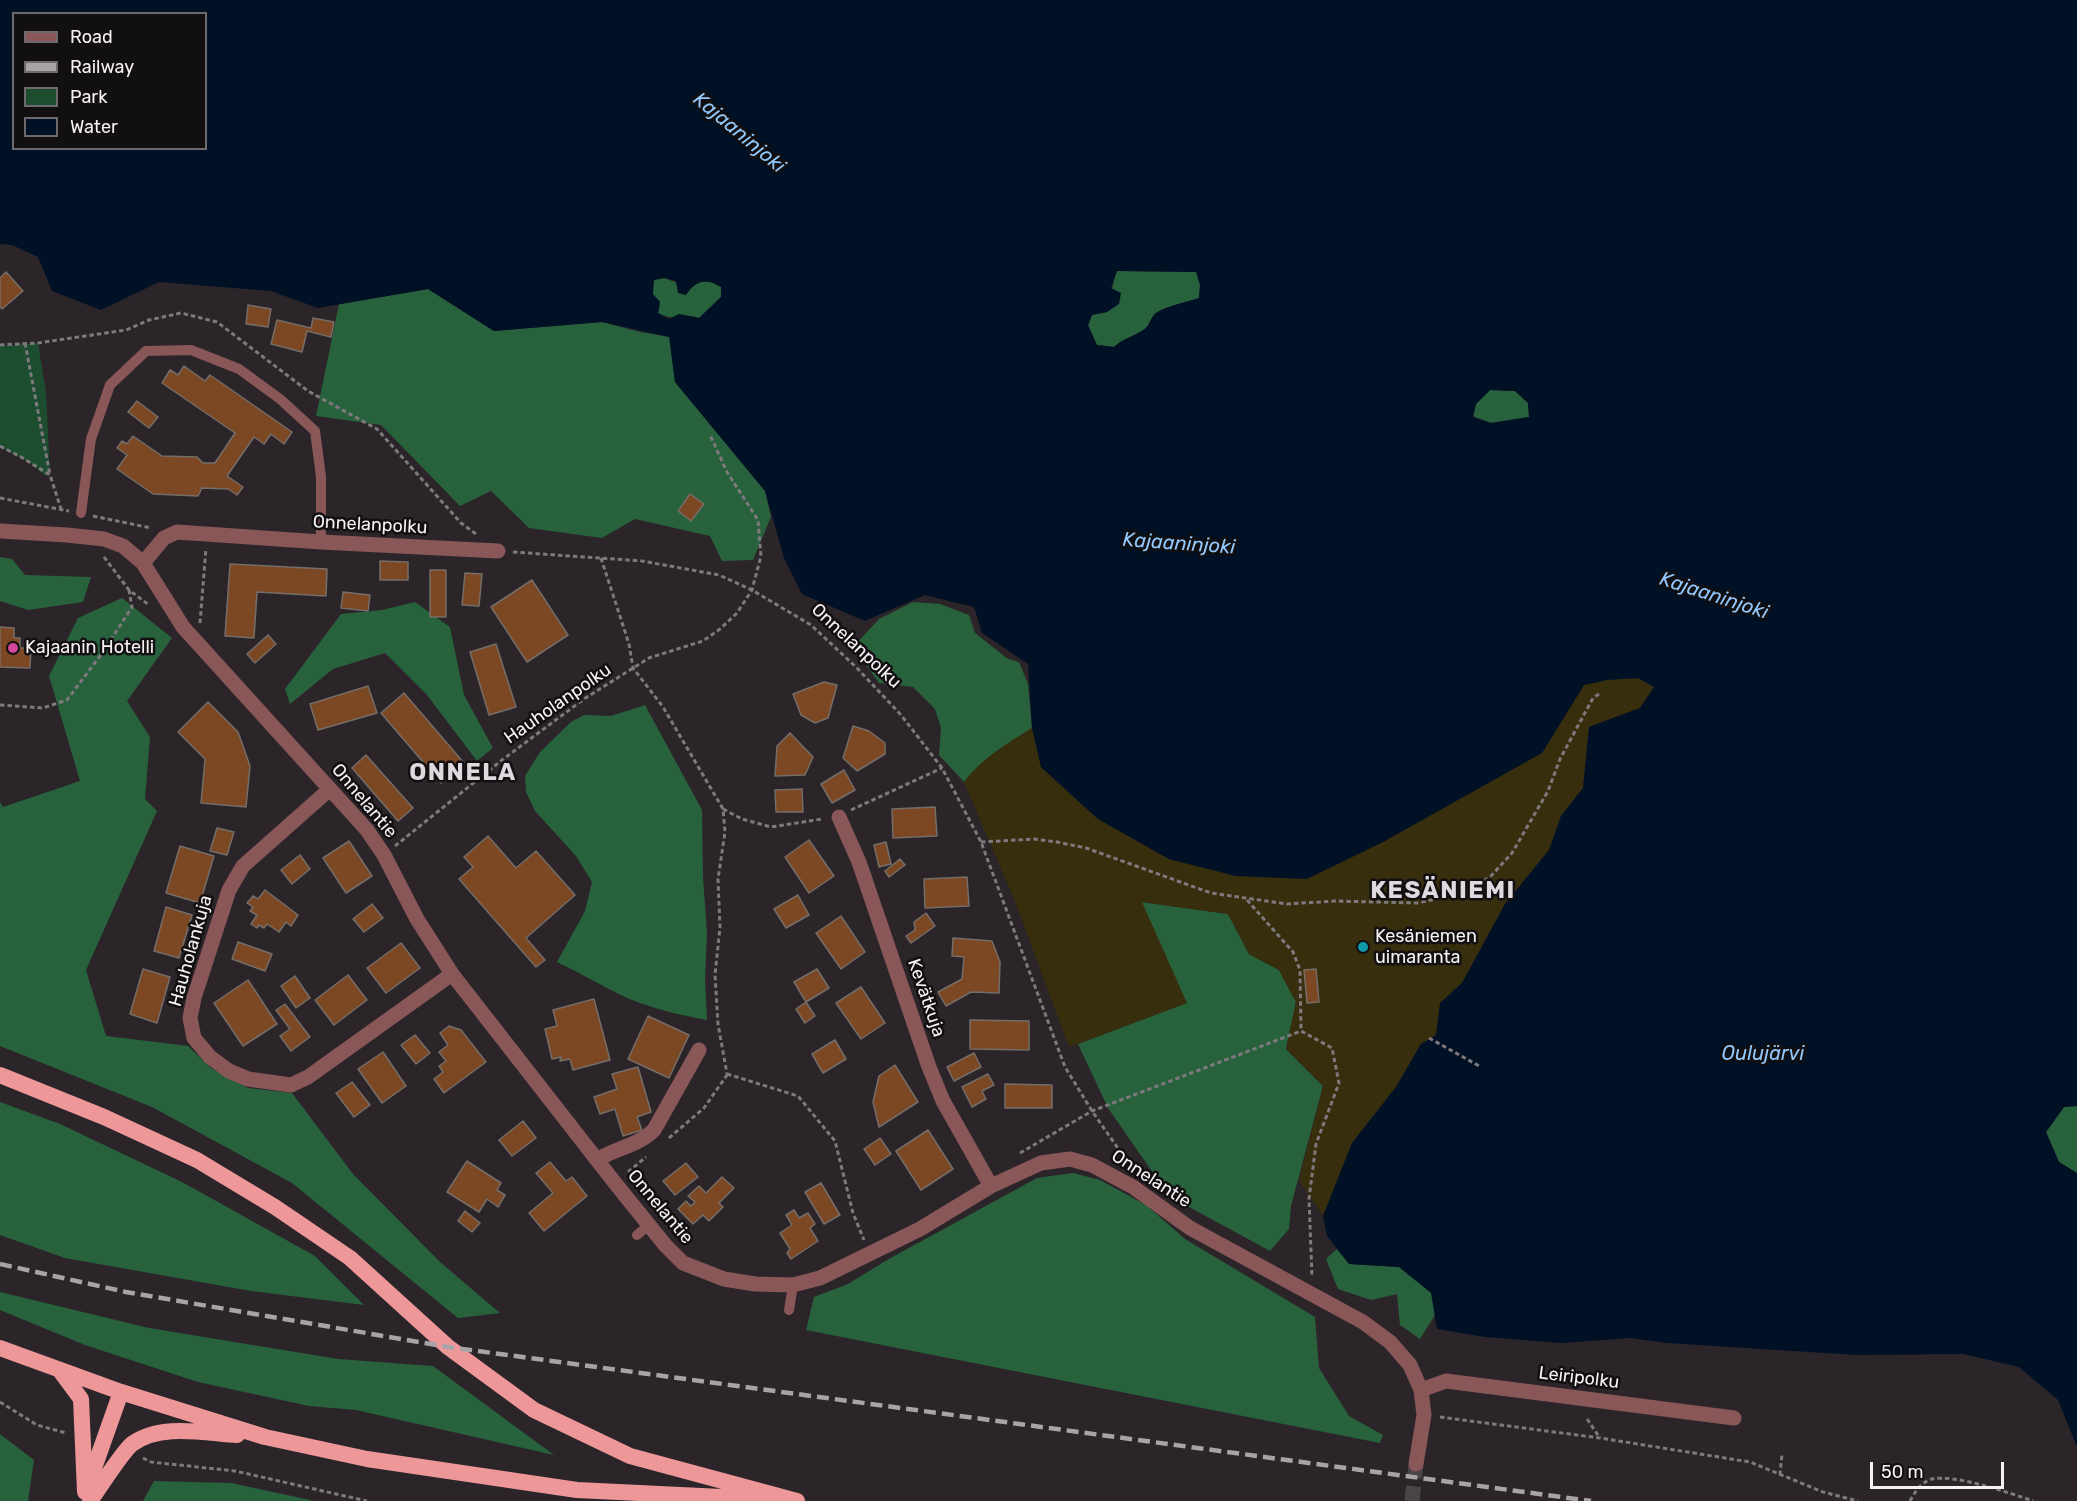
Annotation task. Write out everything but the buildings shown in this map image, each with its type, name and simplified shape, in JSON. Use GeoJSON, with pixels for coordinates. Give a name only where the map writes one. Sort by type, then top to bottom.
{"type":"FeatureCollection","features":[{"type":"Feature","properties":{"kind":"highway"},"geometry":{"type":"LineString","coordinates":[[0,1075],[104,1117],[197,1160],[275,1207],[350,1258],[448,1347],[534,1410],[630,1456],[799,1501]]}},
{"type":"Feature","properties":{"kind":"highway"},"geometry":{"type":"LineString","coordinates":[[0,1348],[61,1372],[265,1437],[367,1459],[577,1490],[799,1501]]}},
{"type":"Feature","properties":{"kind":"highway"},"geometry":{"type":"LineString","coordinates":[[61,1372],[81,1399],[86,1498]]}},
{"type":"Feature","properties":{"kind":"highway"},"geometry":{"type":"LineString","coordinates":[[86,1498],[121,1392]]}},
{"type":"Feature","properties":{"kind":"highway"},"geometry":{"type":"LineString","coordinates":[[86,1498],[130,1445],[153,1434],[178,1432],[265,1437]]}},
{"type":"Feature","properties":{"kind":"street","name":"Onnelantie"},"geometry":{"type":"LineString","coordinates":[[0,531],[104,539],[123,546],[143,563],[183,627],[367,830],[384,855],[417,919],[452,974],[597,1160],[643,1230],[683,1263],[724,1279],[755,1284],[793,1286],[820,1278],[920,1229],[991,1186],[1041,1163],[1071,1159],[1092,1165],[1133,1187],[1190,1228],[1363,1322],[1390,1342],[1410,1365],[1421,1390],[1424,1415],[1416,1464]]}},
{"type":"Feature","properties":{"kind":"street","name":"Onnelanpolku"},"geometry":{"type":"LineString","coordinates":[[143,563],[164,538],[177,532],[321,542],[498,550]]}},
{"type":"Feature","properties":{"kind":"street","name":"Hauholankuja"},"geometry":{"type":"LineString","coordinates":[[330,789],[243,866],[229,890],[194,998],[190,1018],[194,1038],[210,1057],[229,1071],[248,1079],[291,1085],[308,1077],[452,974]]}},
{"type":"Feature","properties":{"kind":"street","name":"Kevätkuja"},"geometry":{"type":"LineString","coordinates":[[838,816],[859,862],[929,1067],[944,1101],[991,1186]]}},
{"type":"Feature","properties":{"kind":"street"},"geometry":{"type":"LineString","coordinates":[[597,1160],[609,1152],[646,1138],[654,1130],[699,1050]]}},
{"type":"Feature","properties":{"kind":"street","name":"Leiripolku"},"geometry":{"type":"LineString","coordinates":[[1421,1390],[1446,1381],[1734,1418]]}},
{"type":"Feature","properties":{"kind":"lane"},"geometry":{"type":"LineString","coordinates":[[81,513],[92,439],[110,385],[146,351],[191,350],[239,369],[280,399],[315,431],[321,477],[321,542]]}},
{"type":"Feature","properties":{"kind":"lane"},"geometry":{"type":"LineString","coordinates":[[789,1310],[793,1286]]}},
{"type":"Feature","properties":{"kind":"path"},"geometry":{"type":"LineString","coordinates":[[0,345],[25,343],[50,475],[61,510]]}},
{"type":"Feature","properties":{"kind":"path","name":"Hauholanpolku"},"geometry":{"type":"LineString","coordinates":[[384,855],[502,760],[584,699],[649,658],[703,641],[737,613],[752,590],[761,556],[758,520],[727,472],[710,435]]}},
{"type":"Feature","properties":{"kind":"path"},"geometry":{"type":"LineString","coordinates":[[0,446],[50,475]]}},
{"type":"Feature","properties":{"kind":"path"},"geometry":{"type":"LineString","coordinates":[[198,642],[207,534]]}},
{"type":"Feature","properties":{"kind":"path"},"geometry":{"type":"LineString","coordinates":[[104,539],[104,558],[129,590],[152,608]]}},
{"type":"Feature","properties":{"kind":"path","name":"Onnelanpolku"},"geometry":{"type":"LineString","coordinates":[[498,550],[642,561],[719,575],[752,590],[811,625],[901,715],[942,768],[981,842],[1065,1067],[1092,1111],[1137,1175]]}},
{"type":"Feature","properties":{"kind":"path"},"geometry":{"type":"LineString","coordinates":[[602,558],[629,644],[633,668],[663,707],[723,809],[725,832],[718,879],[720,927],[715,975],[718,1024],[727,1074],[798,1096],[835,1141],[853,1213],[869,1254]]}},
{"type":"Feature","properties":{"kind":"path"},"geometry":{"type":"LineString","coordinates":[[0,705],[43,708],[67,700],[103,652],[132,607],[129,590]]}},
{"type":"Feature","properties":{"kind":"path"},"geometry":{"type":"LineString","coordinates":[[981,842],[1034,839],[1057,842],[1086,848],[1211,893],[1287,904],[1335,901],[1417,903],[1466,893],[1491,876],[1512,853],[1548,791],[1560,759],[1593,698],[1599,694]]}},
{"type":"Feature","properties":{"kind":"path"},"geometry":{"type":"LineString","coordinates":[[1246,898],[1293,952],[1300,970],[1301,1030]]}},
{"type":"Feature","properties":{"kind":"path"},"geometry":{"type":"LineString","coordinates":[[1092,1111],[1301,1030]]}},
{"type":"Feature","properties":{"kind":"path"},"geometry":{"type":"LineString","coordinates":[[1301,1030],[1332,1048],[1339,1083],[1316,1144],[1309,1199],[1311,1270],[1317,1298]]}},
{"type":"Feature","properties":{"kind":"path"},"geometry":{"type":"LineString","coordinates":[[1429,1038],[1481,1067]]}},
{"type":"Feature","properties":{"kind":"path"},"geometry":{"type":"LineString","coordinates":[[0,1402],[37,1425],[83,1437]]}},
{"type":"Feature","properties":{"kind":"path"},"geometry":{"type":"LineString","coordinates":[[1424,1415],[1600,1437],[1750,1462],[1823,1492],[1858,1501]]}},
{"type":"Feature","properties":{"kind":"path"},"geometry":{"type":"LineString","coordinates":[[1587,1419],[1600,1437]]}},
{"type":"Feature","properties":{"kind":"path"},"geometry":{"type":"LineString","coordinates":[[127,1450],[151,1461],[235,1471],[367,1501]]}},
{"type":"Feature","properties":{"kind":"path"},"geometry":{"type":"LineString","coordinates":[[1780,1475],[1782,1454]]}},
{"type":"Feature","properties":{"kind":"path"},"geometry":{"type":"LineString","coordinates":[[1910,1501],[1917,1489],[1931,1479],[1951,1478],[2032,1501]]}},
{"type":"Feature","properties":{"kind":"green space"},"geometry":{"type":"Polygon","coordinates":[[[1116,271],[1197,272],[1200,285],[1199,298],[1157,312],[1143,331],[1114,347],[1097,345],[1088,326],[1092,315],[1107,312],[1116,271]]]}},
{"type":"Feature","properties":{"kind":"green space"},"geometry":{"type":"Polygon","coordinates":[[[664,278],[691,288],[702,282],[713,283],[721,287],[721,297],[699,318],[664,316],[658,313],[660,302],[653,295],[653,280],[664,278]]]}},
{"type":"Feature","properties":{"kind":"green space"},"geometry":{"type":"Polygon","coordinates":[[[428,289],[494,331],[602,322],[670,337],[675,382],[765,491],[771,517],[753,560],[722,561],[710,536],[635,519],[602,538],[529,528],[491,491],[460,506],[381,425],[316,416],[339,304],[428,289]]]}},
{"type":"Feature","properties":{"kind":"green space"},"geometry":{"type":"Polygon","coordinates":[[[38,343],[46,392],[50,475],[46,473],[47,477],[30,463],[0,447],[0,346],[38,343]]]}},
{"type":"Feature","properties":{"kind":"green space"},"geometry":{"type":"Polygon","coordinates":[[[1490,390],[1515,391],[1528,403],[1529,417],[1491,423],[1473,416],[1476,404],[1490,390]]]}},
{"type":"Feature","properties":{"kind":"green space"},"geometry":{"type":"Polygon","coordinates":[[[0,557],[12,559],[25,575],[91,577],[83,602],[28,610],[0,601],[0,557]]]}},
{"type":"Feature","properties":{"kind":"green space"},"geometry":{"type":"Polygon","coordinates":[[[122,598],[172,638],[127,701],[150,737],[145,799],[157,811],[86,970],[106,1036],[188,1046],[211,1068],[248,1088],[292,1093],[353,1174],[440,1262],[500,1313],[458,1318],[292,1183],[152,1107],[0,1046],[0,802],[3,807],[80,781],[49,676],[78,618],[122,598]]]}},
{"type":"Feature","properties":{"kind":"green space"},"geometry":{"type":"Polygon","coordinates":[[[415,602],[450,627],[464,695],[493,748],[477,761],[427,695],[385,653],[333,669],[290,704],[285,689],[341,614],[382,610],[415,602]]]}},
{"type":"Feature","properties":{"kind":"green space"},"geometry":{"type":"Polygon","coordinates":[[[913,602],[940,604],[969,615],[975,633],[1008,659],[1019,662],[1028,684],[1032,728],[987,759],[964,782],[939,755],[941,728],[935,709],[913,687],[879,683],[853,647],[879,619],[913,602]]]}},
{"type":"Feature","properties":{"kind":"green space"},"geometry":{"type":"Polygon","coordinates":[[[645,705],[702,810],[707,933],[705,978],[707,1020],[665,1011],[635,1001],[557,962],[585,911],[592,882],[576,856],[535,811],[526,792],[525,776],[540,752],[571,722],[584,715],[611,716],[645,705]]]}},
{"type":"Feature","properties":{"kind":"green space"},"geometry":{"type":"Polygon","coordinates":[[[1141,902],[1228,914],[1249,954],[1279,970],[1296,1002],[1286,1049],[1323,1086],[1291,1206],[1289,1229],[1270,1251],[1169,1196],[1108,1108],[1078,1044],[1186,1003],[1141,902]]]}},
{"type":"Feature","properties":{"kind":"green space"},"geometry":{"type":"Polygon","coordinates":[[[0,1102],[60,1124],[182,1182],[315,1256],[364,1305],[251,1291],[65,1258],[0,1235],[0,1102]]]}},
{"type":"Feature","properties":{"kind":"green space"},"geometry":{"type":"Polygon","coordinates":[[[2077,1106],[2077,1173],[2059,1162],[2046,1132],[2064,1107],[2077,1106]]]}},
{"type":"Feature","properties":{"kind":"green space"},"geometry":{"type":"Polygon","coordinates":[[[1073,1173],[1100,1180],[1146,1205],[1185,1239],[1315,1317],[1319,1368],[1349,1416],[1383,1435],[1380,1443],[806,1330],[814,1297],[848,1284],[887,1260],[1037,1178],[1073,1173]]]}},
{"type":"Feature","properties":{"kind":"green space"},"geometry":{"type":"Polygon","coordinates":[[[1337,1249],[1349,1264],[1399,1267],[1432,1293],[1435,1315],[1420,1339],[1400,1325],[1397,1294],[1371,1300],[1338,1289],[1326,1259],[1337,1249]]]}},
{"type":"Feature","properties":{"kind":"green space"},"geometry":{"type":"Polygon","coordinates":[[[0,1292],[149,1328],[338,1359],[433,1366],[554,1455],[356,1410],[309,1406],[198,1382],[85,1345],[0,1310],[0,1292]]]}},
{"type":"Feature","properties":{"kind":"green space"},"geometry":{"type":"Polygon","coordinates":[[[0,1434],[34,1460],[28,1501],[0,1501],[0,1434]]]}},
{"type":"Feature","properties":{"kind":"green space"},"geometry":{"type":"Polygon","coordinates":[[[154,1481],[231,1483],[315,1501],[143,1501],[154,1481]]]}},
{"type":"Feature","properties":{"kind":"sand","name":"Kesäniemen uimaranta"},"geometry":{"type":"Polygon","coordinates":[[[1639,678],[1654,687],[1640,708],[1589,727],[1583,788],[1561,816],[1549,850],[1505,904],[1462,983],[1441,1003],[1436,1035],[1421,1044],[1396,1087],[1352,1143],[1323,1216],[1299,1180],[1323,1086],[1286,1049],[1296,1002],[1279,970],[1249,954],[1228,914],[1142,902],[1187,1003],[1069,1047],[1014,899],[964,782],[987,759],[1032,728],[1041,767],[1098,819],[1169,859],[1236,876],[1542,753],[1584,685],[1607,680],[1639,678]]]}},
{"type":"Feature","properties":{"kind":"water","name":"Oulujärvi"},"geometry":{"type":"Polygon","coordinates":[[[0,0],[2077,0],[2077,1106],[2064,1107],[2046,1132],[2059,1162],[2077,1173],[2077,1447],[2058,1400],[2019,1367],[1963,1354],[1856,1355],[1667,1343],[1630,1338],[1561,1343],[1485,1337],[1437,1329],[1431,1293],[1399,1267],[1349,1264],[1327,1236],[1323,1216],[1352,1143],[1396,1087],[1421,1044],[1436,1035],[1440,1003],[1462,983],[1505,904],[1549,850],[1561,816],[1583,788],[1589,727],[1640,708],[1654,687],[1638,678],[1607,680],[1584,685],[1542,753],[1383,842],[1307,879],[1236,876],[1169,859],[1098,819],[1041,767],[1032,728],[1028,664],[982,633],[974,607],[925,595],[865,621],[802,594],[784,558],[765,491],[675,382],[669,337],[602,322],[494,331],[428,289],[318,308],[271,291],[159,282],[101,310],[52,291],[38,257],[12,245],[0,244],[0,0]],[[1117,271],[1111,288],[1121,293],[1119,304],[1107,312],[1092,315],[1088,325],[1097,345],[1114,347],[1145,328],[1157,312],[1199,298],[1200,285],[1196,272],[1117,271]],[[664,278],[654,280],[653,294],[660,302],[658,313],[669,319],[679,314],[699,318],[721,297],[721,287],[711,282],[702,282],[694,286],[686,295],[678,293],[676,281],[664,278]],[[1490,390],[1476,404],[1473,417],[1491,423],[1529,417],[1528,403],[1515,391],[1490,390]]]}},
{"type":"Feature","properties":{"kind":"tunnel"},"geometry":{"type":"LineString","coordinates":[[1412,1501],[1416,1464]]}},
{"type":"Feature","properties":{"kind":"railway"},"geometry":{"type":"LineString","coordinates":[[0,1264],[126,1292],[448,1347],[1591,1501]]}},
{"type":"Feature","properties":{"kind":"place","name":"Kajaanin Hotelli"},"geometry":{"type":"Point","coordinates":[13,648]}},
{"type":"Feature","properties":{"kind":"place","name":"Kesäniemen uimaranta"},"geometry":{"type":"Point","coordinates":[1363,947]}},
{"type":"Feature","properties":{"kind":"district","name":"ONNELA"},"geometry":{"type":"Point","coordinates":[463,773]}},
{"type":"Feature","properties":{"kind":"district","name":"KESÄNIEMI"},"geometry":{"type":"Point","coordinates":[1443,891]}},
{"type":"Feature","properties":{"kind":"water label","name":"Kajaaninjoki"},"geometry":{"type":"Point","coordinates":[739,133]}},
{"type":"Feature","properties":{"kind":"water label","name":"Kajaaninjoki"},"geometry":{"type":"Point","coordinates":[1179,544]}},
{"type":"Feature","properties":{"kind":"water label","name":"Kajaaninjoki"},"geometry":{"type":"Point","coordinates":[1714,596]}}]}
